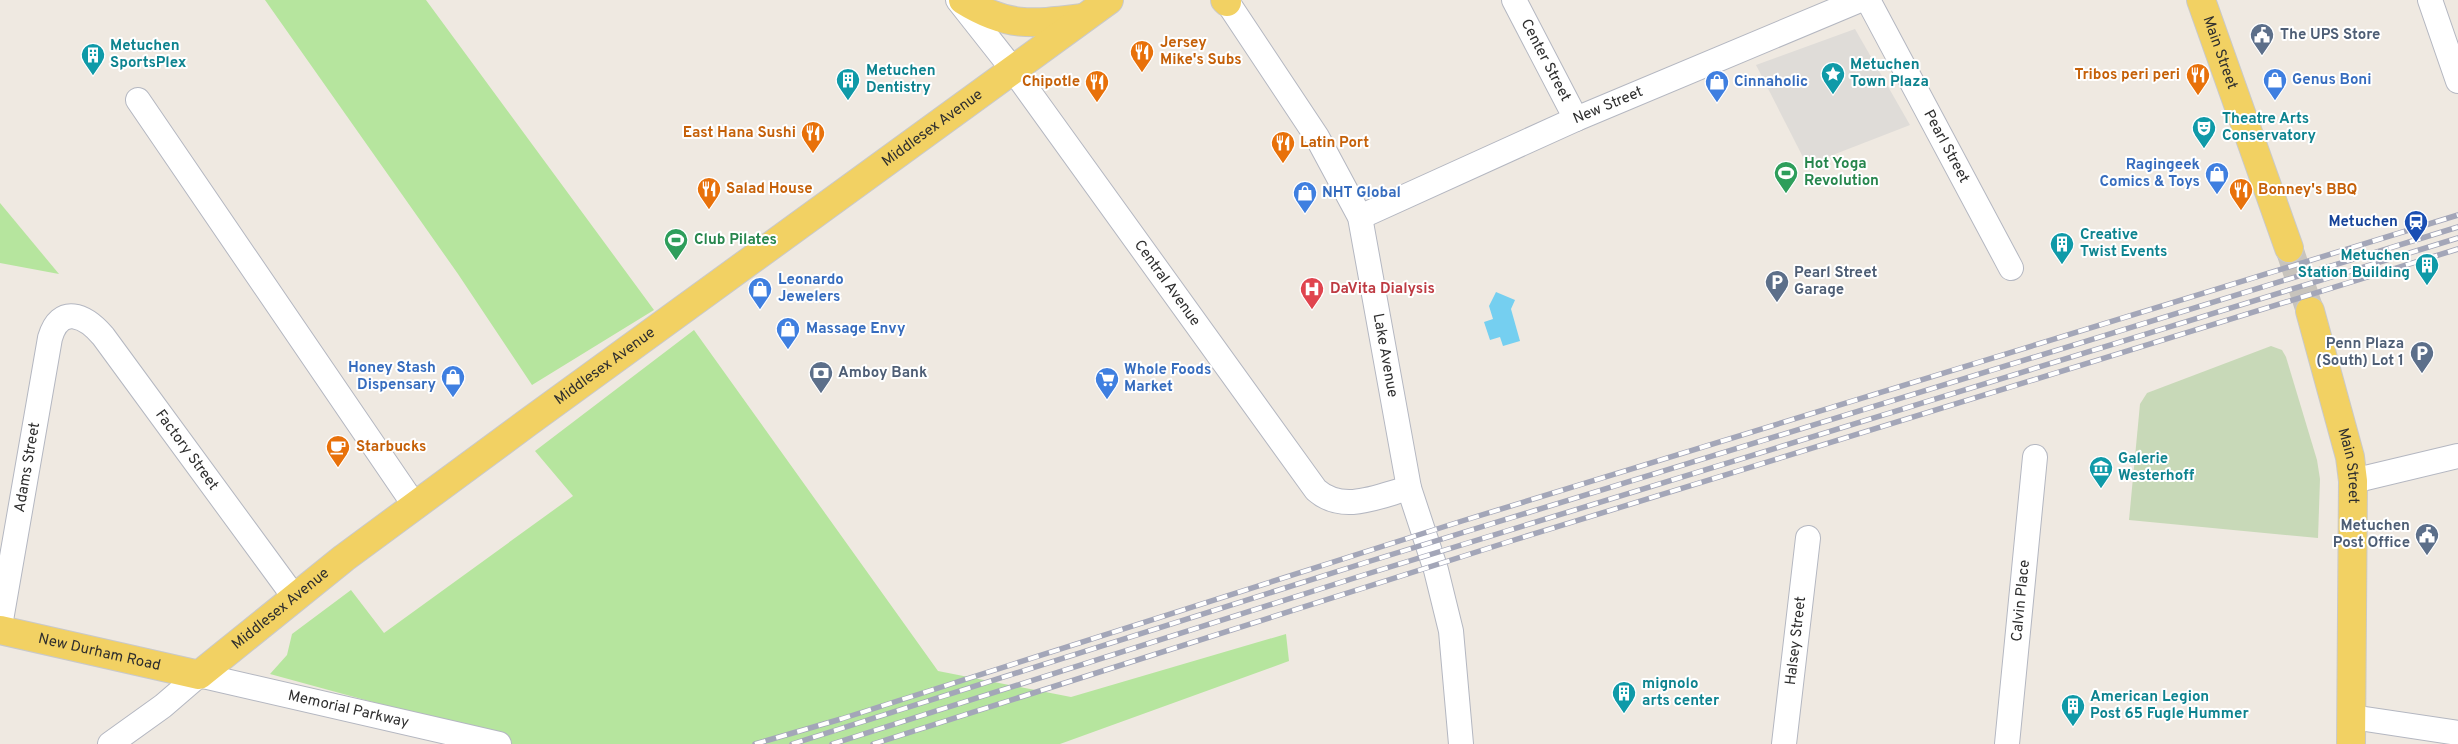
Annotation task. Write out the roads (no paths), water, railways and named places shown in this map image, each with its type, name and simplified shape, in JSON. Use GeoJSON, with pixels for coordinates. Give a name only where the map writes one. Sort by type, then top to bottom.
{"type":"FeatureCollection","features":[{"type":"Feature","properties":{"kind":"main road"},"geometry":{"type":"LineString","coordinates":[[963,0],[981,11],[1013,22],[1039,23],[1084,18]]}},
{"type":"Feature","properties":{"kind":"main road","name":"Middlesex Avenue"},"geometry":{"type":"LineString","coordinates":[[199,675],[415,506],[566,394],[1014,71],[1109,0]]}},
{"type":"Feature","properties":{"kind":"main road","name":"Main Street"},"geometry":{"type":"LineString","coordinates":[[2200,0],[2289,248]]}},
{"type":"Feature","properties":{"kind":"main road","name":"Main Street"},"geometry":{"type":"LineString","coordinates":[[2310,311],[2343,433],[2353,481],[2351,744]]}},
{"type":"Feature","properties":{"kind":"main road","name":"New Durham Road"},"geometry":{"type":"LineString","coordinates":[[0,630],[199,675]]}},
{"type":"Feature","properties":{"kind":"street","name":"Central Avenue"},"geometry":{"type":"LineString","coordinates":[[958,0],[1014,71],[1316,490],[1330,500],[1347,503],[1409,488]]}},
{"type":"Feature","properties":{"kind":"street","name":"Center Street"},"geometry":{"type":"LineString","coordinates":[[1514,0],[1576,120]]}},
{"type":"Feature","properties":{"kind":"street","name":"New Street"},"geometry":{"type":"LineString","coordinates":[[1360,217],[1576,120],[1860,0]]}},
{"type":"Feature","properties":{"kind":"street","name":"Pearl Street"},"geometry":{"type":"LineString","coordinates":[[1868,0],[2011,268]]}},
{"type":"Feature","properties":{"kind":"street"},"geometry":{"type":"LineString","coordinates":[[2430,0],[2458,80]]}},
{"type":"Feature","properties":{"kind":"street","name":"Lake Avenue"},"geometry":{"type":"LineString","coordinates":[[1226,1],[1317,137],[1360,217],[1409,488],[1436,570],[1451,631],[1461,744]]}},
{"type":"Feature","properties":{"kind":"street"},"geometry":{"type":"LineString","coordinates":[[138,100],[415,506]]}},
{"type":"Feature","properties":{"kind":"street","name":"Factory Street"},"geometry":{"type":"LineString","coordinates":[[69,316],[82,317],[90,322],[103,336],[295,598]]}},
{"type":"Feature","properties":{"kind":"street","name":"Adams Street"},"geometry":{"type":"LineString","coordinates":[[0,626],[50,338],[56,324],[69,316]]}},
{"type":"Feature","properties":{"kind":"street"},"geometry":{"type":"LineString","coordinates":[[2353,481],[2458,456]]}},
{"type":"Feature","properties":{"kind":"street","name":"Calvin Place"},"geometry":{"type":"LineString","coordinates":[[2007,744],[2035,457]]}},
{"type":"Feature","properties":{"kind":"street","name":"Halsey Street"},"geometry":{"type":"LineString","coordinates":[[1784,744],[1808,538]]}},
{"type":"Feature","properties":{"kind":"street","name":"Middlesex Avenue"},"geometry":{"type":"LineString","coordinates":[[110,744],[163,706],[199,675]]}},
{"type":"Feature","properties":{"kind":"street","name":"Memorial Parkway"},"geometry":{"type":"LineString","coordinates":[[199,675],[499,744]]}},
{"type":"Feature","properties":{"kind":"street"},"geometry":{"type":"LineString","coordinates":[[2352,717],[2458,733]]}},
{"type":"Feature","properties":{"kind":"water"},"geometry":{"type":"Polygon","coordinates":[[[1496,292],[1515,300],[1511,309],[1520,341],[1503,346],[1500,337],[1490,340],[1484,322],[1493,319],[1489,306],[1496,292]]]}},
{"type":"Feature","properties":{"kind":"tunnel"},"geometry":{"type":"LineString","coordinates":[[2289,248],[2310,311]]}},
{"type":"Feature","properties":{"kind":"railway"},"geometry":{"type":"LineString","coordinates":[[755,744],[841,719],[1462,521],[2458,215]]}},
{"type":"Feature","properties":{"kind":"railway"},"geometry":{"type":"LineString","coordinates":[[792,744],[1364,563],[2458,227]]}},
{"type":"Feature","properties":{"kind":"railway"},"geometry":{"type":"LineString","coordinates":[[832,744],[1367,574],[2458,238]]}},
{"type":"Feature","properties":{"kind":"railway"},"geometry":{"type":"LineString","coordinates":[[873,744],[1511,541],[2458,249]]}},
{"type":"Feature","properties":{"kind":"place","name":"The UPS Store"},"geometry":{"type":"Point","coordinates":[2262,56]}},
{"type":"Feature","properties":{"kind":"place","name":"Jersey Mike's Subs"},"geometry":{"type":"Point","coordinates":[1142,73]}},
{"type":"Feature","properties":{"kind":"place","name":"Metuchen SportsPlex"},"geometry":{"type":"Point","coordinates":[93,76]}},
{"type":"Feature","properties":{"kind":"place","name":"Metuchen Town Plaza"},"geometry":{"type":"Point","coordinates":[1833,95]}},
{"type":"Feature","properties":{"kind":"place","name":"Tribos peri peri"},"geometry":{"type":"Point","coordinates":[2198,96]}},
{"type":"Feature","properties":{"kind":"place","name":"Metuchen Dentistry"},"geometry":{"type":"Point","coordinates":[848,101]}},
{"type":"Feature","properties":{"kind":"place","name":"Genus Boni"},"geometry":{"type":"Point","coordinates":[2275,101]}},
{"type":"Feature","properties":{"kind":"place","name":"Chipotle"},"geometry":{"type":"Point","coordinates":[1097,103]}},
{"type":"Feature","properties":{"kind":"place","name":"Cinnaholic"},"geometry":{"type":"Point","coordinates":[1717,103]}},
{"type":"Feature","properties":{"kind":"place","name":"Theatre Arts Conservatory"},"geometry":{"type":"Point","coordinates":[2204,149]}},
{"type":"Feature","properties":{"kind":"place","name":"East Hana Sushi"},"geometry":{"type":"Point","coordinates":[813,154]}},
{"type":"Feature","properties":{"kind":"place","name":"Latin Port"},"geometry":{"type":"Point","coordinates":[1283,164]}},
{"type":"Feature","properties":{"kind":"place","name":"Hot Yoga Revolution"},"geometry":{"type":"Point","coordinates":[1786,194]}},
{"type":"Feature","properties":{"kind":"place","name":"Ragingeek Comics & Toys"},"geometry":{"type":"Point","coordinates":[2217,195]}},
{"type":"Feature","properties":{"kind":"place","name":"Salad House"},"geometry":{"type":"Point","coordinates":[709,210]}},
{"type":"Feature","properties":{"kind":"place","name":"Bonney's BBQ"},"geometry":{"type":"Point","coordinates":[2241,211]}},
{"type":"Feature","properties":{"kind":"place","name":"NHT Global"},"geometry":{"type":"Point","coordinates":[1305,214]}},
{"type":"Feature","properties":{"kind":"place","name":"Metuchen"},"geometry":{"type":"Point","coordinates":[2416,243]}},
{"type":"Feature","properties":{"kind":"place","name":"Club Pilates"},"geometry":{"type":"Point","coordinates":[676,261]}},
{"type":"Feature","properties":{"kind":"place","name":"Creative Twist Events"},"geometry":{"type":"Point","coordinates":[2062,265]}},
{"type":"Feature","properties":{"kind":"place","name":"Metuchen Station Building"},"geometry":{"type":"Point","coordinates":[2427,286]}},
{"type":"Feature","properties":{"kind":"place","name":"Pearl Street Garage"},"geometry":{"type":"Point","coordinates":[1777,303]}},
{"type":"Feature","properties":{"kind":"place","name":"Leonardo Jewelers"},"geometry":{"type":"Point","coordinates":[760,310]}},
{"type":"Feature","properties":{"kind":"place","name":"DaVita Dialysis"},"geometry":{"type":"Point","coordinates":[1312,310]}},
{"type":"Feature","properties":{"kind":"place","name":"Massage Envy"},"geometry":{"type":"Point","coordinates":[788,350]}},
{"type":"Feature","properties":{"kind":"place","name":"Penn Plaza (South) Lot 1"},"geometry":{"type":"Point","coordinates":[2422,374]}},
{"type":"Feature","properties":{"kind":"place","name":"Amboy Bank"},"geometry":{"type":"Point","coordinates":[821,394]}},
{"type":"Feature","properties":{"kind":"place","name":"Honey Stash Dispensary"},"geometry":{"type":"Point","coordinates":[453,398]}},
{"type":"Feature","properties":{"kind":"place","name":"Whole Foods Market"},"geometry":{"type":"Point","coordinates":[1107,400]}},
{"type":"Feature","properties":{"kind":"place","name":"Starbucks"},"geometry":{"type":"Point","coordinates":[338,468]}},
{"type":"Feature","properties":{"kind":"place","name":"Galerie Westerhoff"},"geometry":{"type":"Point","coordinates":[2101,489]}},
{"type":"Feature","properties":{"kind":"place","name":"Metuchen Post Office"},"geometry":{"type":"Point","coordinates":[2427,556]}},
{"type":"Feature","properties":{"kind":"place","name":"mignolo arts center"},"geometry":{"type":"Point","coordinates":[1624,714]}},
{"type":"Feature","properties":{"kind":"place","name":"American Legion Post 65 Fugle Hummer"},"geometry":{"type":"Point","coordinates":[2073,727]}}]}
